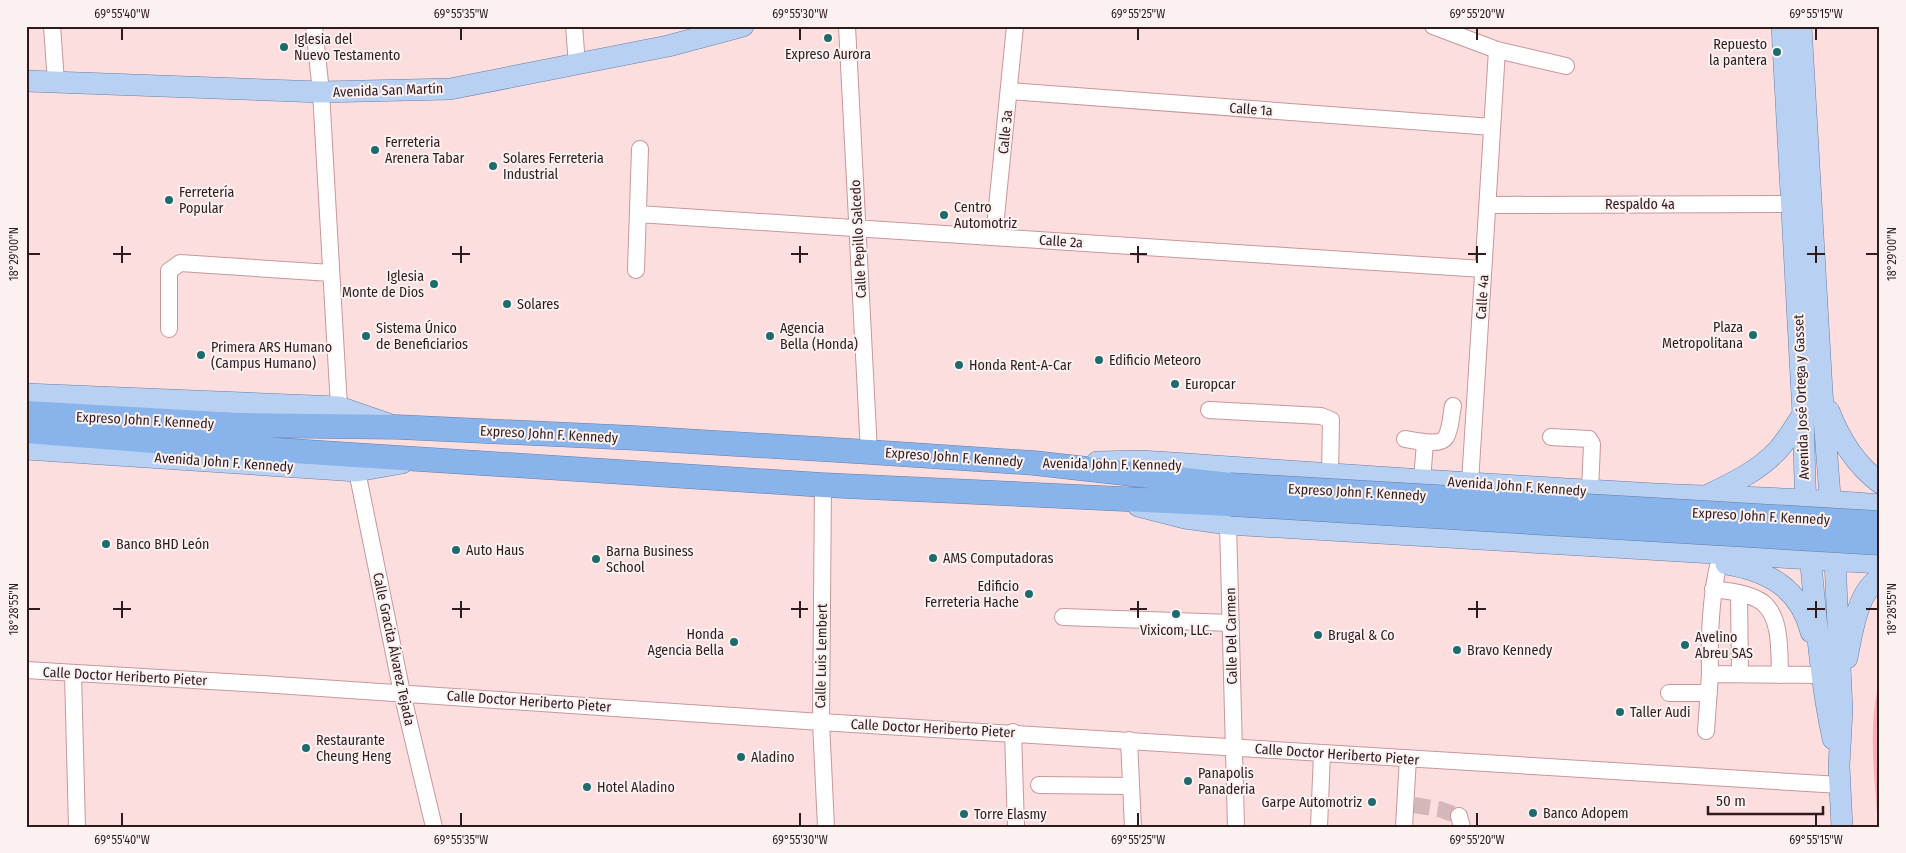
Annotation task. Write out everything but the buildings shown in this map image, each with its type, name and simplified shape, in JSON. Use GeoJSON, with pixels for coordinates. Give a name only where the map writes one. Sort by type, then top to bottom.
{"type":"FeatureCollection","features":[{"type":"Feature","properties":{"kind":"highway","name":"Expreso John F. Kennedy"},"geometry":{"type":"LineString","coordinates":[[26,413],[234,436],[342,453],[422,460],[1110,500],[1880,524]]}},
{"type":"Feature","properties":{"kind":"highway","name":"Expreso John F. Kennedy"},"geometry":{"type":"LineString","coordinates":[[26,431],[234,436],[398,427],[636,438],[869,452],[1034,463],[1230,504],[1880,543]]}},
{"type":"Feature","properties":{"kind":"main road","name":"Avenida San Martín"},"geometry":{"type":"LineString","coordinates":[[26,81],[321,92],[450,89],[668,46],[705,31],[743,26]]}},
{"type":"Feature","properties":{"kind":"main road","name":"Avenida José Ortega y Gasset"},"geometry":{"type":"LineString","coordinates":[[1782,26],[1803,414],[1804,499],[1821,669],[1840,775]]}},
{"type":"Feature","properties":{"kind":"main road","name":"Avenida José Ortega y Gasset"},"geometry":{"type":"LineString","coordinates":[[1801,26],[1822,392],[1835,561],[1842,710],[1840,775],[1842,827]]}},
{"type":"Feature","properties":{"kind":"main road"},"geometry":{"type":"LineString","coordinates":[[1822,392],[1836,428],[1850,454],[1864,470],[1880,483]]}},
{"type":"Feature","properties":{"kind":"main road"},"geometry":{"type":"LineString","coordinates":[[26,394],[339,407],[398,427]]}},
{"type":"Feature","properties":{"kind":"main road"},"geometry":{"type":"LineString","coordinates":[[1704,497],[1744,477],[1766,462],[1779,449],[1803,414]]}},
{"type":"Feature","properties":{"kind":"main road","name":"Avenida John F. Kennedy"},"geometry":{"type":"LineString","coordinates":[[26,449],[357,471],[422,460]]}},
{"type":"Feature","properties":{"kind":"main road","name":"Avenida John F. Kennedy"},"geometry":{"type":"LineString","coordinates":[[1034,463],[1141,461],[1640,494],[1830,500],[1880,504]]}},
{"type":"Feature","properties":{"kind":"main road"},"geometry":{"type":"LineString","coordinates":[[1638,550],[1647,543],[1657,541],[1749,545],[1754,544],[1762,537],[1764,528],[1762,517],[1755,510],[1652,502],[1647,501],[1640,494]]}},
{"type":"Feature","properties":{"kind":"main road"},"geometry":{"type":"LineString","coordinates":[[1230,504],[1638,550],[1880,563]]}},
{"type":"Feature","properties":{"kind":"main road"},"geometry":{"type":"LineString","coordinates":[[1880,524],[1874,539],[1880,551]]}},
{"type":"Feature","properties":{"kind":"main road"},"geometry":{"type":"LineString","coordinates":[[1670,552],[1719,562],[1763,574],[1782,585],[1797,600],[1807,616],[1821,669]]}},
{"type":"Feature","properties":{"kind":"main road"},"geometry":{"type":"LineString","coordinates":[[1842,710],[1843,679],[1857,612],[1863,597],[1880,578]]}},
{"type":"Feature","properties":{"kind":"street"},"geometry":{"type":"LineString","coordinates":[[52,26],[56,82]]}},
{"type":"Feature","properties":{"kind":"street"},"geometry":{"type":"LineString","coordinates":[[314,26],[321,92],[339,407]]}},
{"type":"Feature","properties":{"kind":"street"},"geometry":{"type":"LineString","coordinates":[[574,26],[577,64]]}},
{"type":"Feature","properties":{"kind":"street","name":"Calle Pepillo Salcedo"},"geometry":{"type":"LineString","coordinates":[[847,26],[869,452]]}},
{"type":"Feature","properties":{"kind":"street","name":"Calle 3a"},"geometry":{"type":"LineString","coordinates":[[994,237],[1015,26]]}},
{"type":"Feature","properties":{"kind":"street"},"geometry":{"type":"LineString","coordinates":[[1433,26],[1497,50],[1566,66]]}},
{"type":"Feature","properties":{"kind":"street","name":"Calle 4a"},"geometry":{"type":"LineString","coordinates":[[1470,483],[1497,50]]}},
{"type":"Feature","properties":{"kind":"street","name":"Calle 1a"},"geometry":{"type":"LineString","coordinates":[[1009,91],[1492,127]]}},
{"type":"Feature","properties":{"kind":"street"},"geometry":{"type":"LineString","coordinates":[[636,270],[640,149]]}},
{"type":"Feature","properties":{"kind":"street","name":"Respaldo 4a"},"geometry":{"type":"LineString","coordinates":[[1488,205],[1792,204]]}},
{"type":"Feature","properties":{"kind":"street","name":"Calle 2a"},"geometry":{"type":"LineString","coordinates":[[638,214],[1483,269]]}},
{"type":"Feature","properties":{"kind":"street"},"geometry":{"type":"LineString","coordinates":[[169,329],[169,271],[180,263],[330,273]]}},
{"type":"Feature","properties":{"kind":"street"},"geometry":{"type":"LineString","coordinates":[[1405,438],[1425,443],[1442,441],[1447,436],[1453,406]]}},
{"type":"Feature","properties":{"kind":"street"},"geometry":{"type":"LineString","coordinates":[[1209,410],[1321,416],[1331,420],[1330,474]]}},
{"type":"Feature","properties":{"kind":"street"},"geometry":{"type":"LineString","coordinates":[[1551,437],[1588,439],[1592,444],[1590,491]]}},
{"type":"Feature","properties":{"kind":"street"},"geometry":{"type":"LineString","coordinates":[[1422,480],[1425,443]]}},
{"type":"Feature","properties":{"kind":"street","name":"Calle Gracita Álvarez Tejada"},"geometry":{"type":"LineString","coordinates":[[357,471],[402,693],[434,827]]}},
{"type":"Feature","properties":{"kind":"street","name":"Calle Luis Lembert"},"geometry":{"type":"LineString","coordinates":[[823,484],[821,722],[826,827]]}},
{"type":"Feature","properties":{"kind":"street","name":"Calle Del Carmen"},"geometry":{"type":"LineString","coordinates":[[1230,504],[1234,747]]}},
{"type":"Feature","properties":{"kind":"street"},"geometry":{"type":"LineString","coordinates":[[1706,731],[1713,588],[1719,562]]}},
{"type":"Feature","properties":{"kind":"street"},"geometry":{"type":"LineString","coordinates":[[1713,588],[1738,593],[1762,602],[1772,615],[1778,637],[1780,676]]}},
{"type":"Feature","properties":{"kind":"street"},"geometry":{"type":"LineString","coordinates":[[1738,593],[1740,674]]}},
{"type":"Feature","properties":{"kind":"street"},"geometry":{"type":"LineString","coordinates":[[1063,617],[1231,623]]}},
{"type":"Feature","properties":{"kind":"street"},"geometry":{"type":"LineString","coordinates":[[1710,674],[1780,676],[1821,669]]}},
{"type":"Feature","properties":{"kind":"street","name":"Calle Doctor Heriberto Pieter"},"geometry":{"type":"LineString","coordinates":[[26,670],[1322,753],[1373,750],[1408,758],[1840,775]]}},
{"type":"Feature","properties":{"kind":"street"},"geometry":{"type":"LineString","coordinates":[[73,674],[77,827]]}},
{"type":"Feature","properties":{"kind":"street"},"geometry":{"type":"LineString","coordinates":[[1668,693],[1709,693]]}},
{"type":"Feature","properties":{"kind":"street"},"geometry":{"type":"LineString","coordinates":[[1013,732],[1016,827]]}},
{"type":"Feature","properties":{"kind":"street"},"geometry":{"type":"LineString","coordinates":[[1129,740],[1133,827]]}},
{"type":"Feature","properties":{"kind":"street"},"geometry":{"type":"LineString","coordinates":[[1234,747],[1236,827]]}},
{"type":"Feature","properties":{"kind":"street"},"geometry":{"type":"LineString","coordinates":[[1319,827],[1322,753]]}},
{"type":"Feature","properties":{"kind":"street"},"geometry":{"type":"LineString","coordinates":[[1404,827],[1410,803],[1408,758]]}},
{"type":"Feature","properties":{"kind":"street"},"geometry":{"type":"LineString","coordinates":[[1038,785],[1131,786]]}},
{"type":"Feature","properties":{"kind":"shaded area"},"geometry":{"type":"Polygon","coordinates":[[[1880,678],[1880,827],[1878,827],[1873,733],[1876,696],[1880,678]]]}},
{"type":"Feature","properties":{"kind":"tunnel"},"geometry":{"type":"LineString","coordinates":[[1414,805],[1439,809],[1459,816]]}},
{"type":"Feature","properties":{"kind":"place","name":"Expreso Aurora"},"geometry":{"type":"Point","coordinates":[828,38]}},
{"type":"Feature","properties":{"kind":"place","name":"Iglesia del Nuevo Testamento"},"geometry":{"type":"Point","coordinates":[284,47]}},
{"type":"Feature","properties":{"kind":"place","name":"Repuesto la pantera"},"geometry":{"type":"Point","coordinates":[1777,52]}},
{"type":"Feature","properties":{"kind":"place","name":"Ferreteria Arenera Tabar"},"geometry":{"type":"Point","coordinates":[375,150]}},
{"type":"Feature","properties":{"kind":"place","name":"Solares Ferreteria Industrial"},"geometry":{"type":"Point","coordinates":[493,166]}},
{"type":"Feature","properties":{"kind":"place","name":"Ferretería Popular"},"geometry":{"type":"Point","coordinates":[169,200]}},
{"type":"Feature","properties":{"kind":"place","name":"Centro Automotriz"},"geometry":{"type":"Point","coordinates":[944,215]}},
{"type":"Feature","properties":{"kind":"place","name":"Iglesia Monte de Dios"},"geometry":{"type":"Point","coordinates":[434,284]}},
{"type":"Feature","properties":{"kind":"place","name":"Solares"},"geometry":{"type":"Point","coordinates":[507,304]}},
{"type":"Feature","properties":{"kind":"place","name":"Plaza Metropolitana"},"geometry":{"type":"Point","coordinates":[1753,335]}},
{"type":"Feature","properties":{"kind":"place","name":"Sistema Único de Beneficiarios"},"geometry":{"type":"Point","coordinates":[366,336]}},
{"type":"Feature","properties":{"kind":"place","name":"Agencia Bella (Honda)"},"geometry":{"type":"Point","coordinates":[770,336]}},
{"type":"Feature","properties":{"kind":"place","name":"Primera ARS Humano (Campus Humano)"},"geometry":{"type":"Point","coordinates":[201,355]}},
{"type":"Feature","properties":{"kind":"place","name":"Edificio Meteoro"},"geometry":{"type":"Point","coordinates":[1099,360]}},
{"type":"Feature","properties":{"kind":"place","name":"Honda Rent-A-Car"},"geometry":{"type":"Point","coordinates":[959,365]}},
{"type":"Feature","properties":{"kind":"place","name":"Europcar"},"geometry":{"type":"Point","coordinates":[1175,384]}},
{"type":"Feature","properties":{"kind":"place","name":"Banco BHD León"},"geometry":{"type":"Point","coordinates":[106,544]}},
{"type":"Feature","properties":{"kind":"place","name":"Auto Haus"},"geometry":{"type":"Point","coordinates":[456,550]}},
{"type":"Feature","properties":{"kind":"place","name":"AMS Computadoras"},"geometry":{"type":"Point","coordinates":[933,558]}},
{"type":"Feature","properties":{"kind":"place","name":"Barna Business School"},"geometry":{"type":"Point","coordinates":[596,559]}},
{"type":"Feature","properties":{"kind":"place","name":"Edificio Ferreteria Hache"},"geometry":{"type":"Point","coordinates":[1029,594]}},
{"type":"Feature","properties":{"kind":"place","name":"Vixicom, LLC."},"geometry":{"type":"Point","coordinates":[1176,614]}},
{"type":"Feature","properties":{"kind":"place","name":"Brugal & Co"},"geometry":{"type":"Point","coordinates":[1318,635]}},
{"type":"Feature","properties":{"kind":"place","name":"Honda Agencia Bella"},"geometry":{"type":"Point","coordinates":[734,642]}},
{"type":"Feature","properties":{"kind":"place","name":"Avelino Abreu SAS"},"geometry":{"type":"Point","coordinates":[1685,645]}},
{"type":"Feature","properties":{"kind":"place","name":"Bravo Kennedy"},"geometry":{"type":"Point","coordinates":[1457,650]}},
{"type":"Feature","properties":{"kind":"place","name":"Taller Audi"},"geometry":{"type":"Point","coordinates":[1620,712]}},
{"type":"Feature","properties":{"kind":"place","name":"Restaurante Cheung Heng"},"geometry":{"type":"Point","coordinates":[306,748]}},
{"type":"Feature","properties":{"kind":"place","name":"Aladino"},"geometry":{"type":"Point","coordinates":[741,757]}},
{"type":"Feature","properties":{"kind":"place","name":"Panapolis Panaderia"},"geometry":{"type":"Point","coordinates":[1188,781]}},
{"type":"Feature","properties":{"kind":"place","name":"Hotel Aladino"},"geometry":{"type":"Point","coordinates":[587,787]}},
{"type":"Feature","properties":{"kind":"place","name":"Garpe Automotriz"},"geometry":{"type":"Point","coordinates":[1372,802]}},
{"type":"Feature","properties":{"kind":"place","name":"Banco Adopem"},"geometry":{"type":"Point","coordinates":[1533,813]}},
{"type":"Feature","properties":{"kind":"place","name":"Torre Elasmy"},"geometry":{"type":"Point","coordinates":[964,814]}}]}
